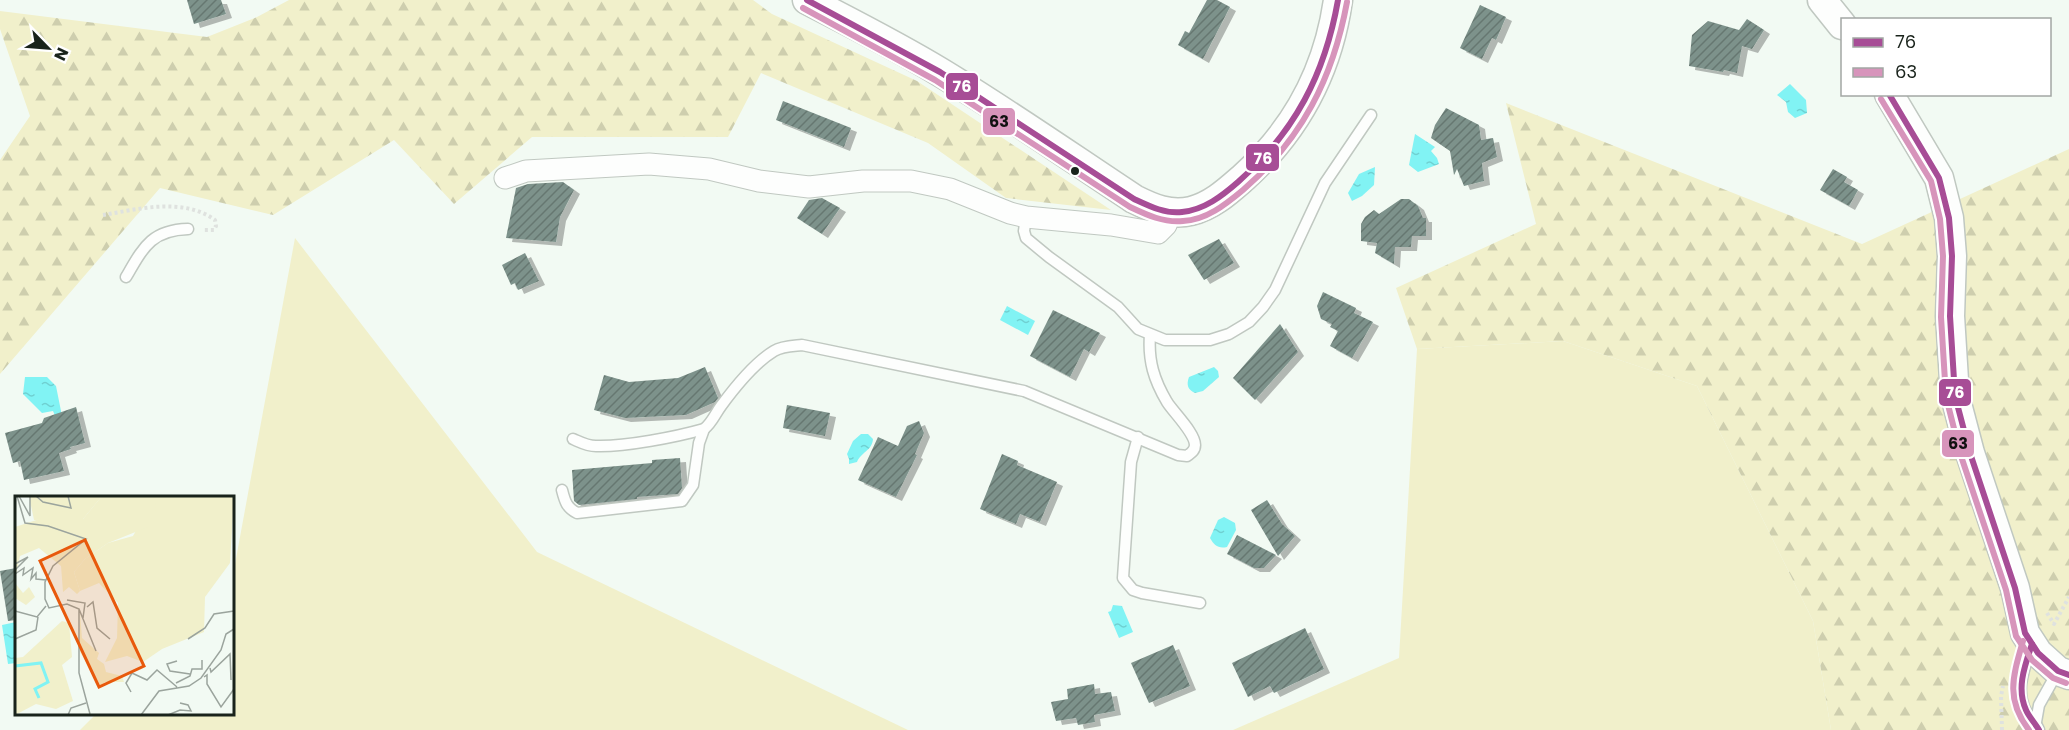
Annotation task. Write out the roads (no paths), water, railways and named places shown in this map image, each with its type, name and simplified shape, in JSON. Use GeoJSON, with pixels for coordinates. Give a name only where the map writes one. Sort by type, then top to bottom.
{"type":"FeatureCollection","features":[{"type":"Feature","properties":{"kind":"street"},"geometry":{"type":"LineString","coordinates":[[807,0],[938,70],[1134,199],[1154,209],[1171,212],[1189,212],[1207,206],[1226,193],[1279,143],[1317,81],[1335,19],[1338,0]]}},
{"type":"Feature","properties":{"kind":"street"},"geometry":{"type":"LineString","coordinates":[[1822,0],[1841,24]]}},
{"type":"Feature","properties":{"kind":"street"},"geometry":{"type":"LineString","coordinates":[[1890,96],[1939,178],[1949,218],[1952,256],[1950,316],[1955,396],[1970,453],[2016,588],[2025,633],[2038,653],[2064,673]]}},
{"type":"Feature","properties":{"kind":"street"},"geometry":{"type":"LineString","coordinates":[[506,178],[526,171],[648,164],[709,169],[759,181],[809,187],[863,182],[911,181],[950,189],[1026,217],[1111,225],[1158,233],[1166,225],[1171,212]]}},
{"type":"Feature","properties":{"kind":"lane"},"geometry":{"type":"LineString","coordinates":[[1026,217],[1024,231],[1026,238],[1048,257],[1118,307],[1138,329],[1165,340],[1210,340],[1229,334],[1249,322],[1275,290],[1325,183],[1371,115]]}},
{"type":"Feature","properties":{"kind":"lane"},"geometry":{"type":"LineString","coordinates":[[126,277],[141,250],[151,240],[168,231],[188,229]]}},
{"type":"Feature","properties":{"kind":"lane"},"geometry":{"type":"LineString","coordinates":[[573,439],[595,446],[620,444],[704,429],[748,374],[774,351],[784,347],[802,345],[1024,391],[1178,455],[1187,456],[1194,450],[1195,443],[1167,402],[1152,372],[1149,357],[1150,335]]}},
{"type":"Feature","properties":{"kind":"lane"},"geometry":{"type":"LineString","coordinates":[[562,490],[566,504],[577,513],[682,501],[693,485],[698,450],[704,429]]}},
{"type":"Feature","properties":{"kind":"lane"},"geometry":{"type":"LineString","coordinates":[[1138,437],[1131,462],[1123,578],[1133,590],[1142,593],[1200,603]]}},
{"type":"Feature","properties":{"kind":"lane"},"geometry":{"type":"LineString","coordinates":[[2032,644],[2020,687],[2027,714],[2038,726]]}},
{"type":"Feature","properties":{"kind":"lane"},"geometry":{"type":"LineString","coordinates":[[2038,726],[2039,705],[2064,673]]}},
{"type":"Feature","properties":{"kind":"water"},"geometry":{"type":"Polygon","coordinates":[[[1790,84],[1806,100],[1807,113],[1795,118],[1788,112],[1786,102],[1777,95],[1790,84]]]}},
{"type":"Feature","properties":{"kind":"water"},"geometry":{"type":"Polygon","coordinates":[[[1415,134],[1435,147],[1431,151],[1439,164],[1418,172],[1409,165],[1415,134]]]}},
{"type":"Feature","properties":{"kind":"water"},"geometry":{"type":"Polygon","coordinates":[[[1375,167],[1374,185],[1362,196],[1352,201],[1348,193],[1359,174],[1375,167]]]}},
{"type":"Feature","properties":{"kind":"water"},"geometry":{"type":"Polygon","coordinates":[[[1007,306],[1035,321],[1028,335],[1000,320],[1007,306]]]}},
{"type":"Feature","properties":{"kind":"water"},"geometry":{"type":"Polygon","coordinates":[[[1214,367],[1219,377],[1203,391],[1195,393],[1188,387],[1189,377],[1214,367]]]}},
{"type":"Feature","properties":{"kind":"water"},"geometry":{"type":"Polygon","coordinates":[[[25,377],[47,377],[56,386],[62,416],[56,418],[53,411],[42,413],[23,394],[25,377]]]}},
{"type":"Feature","properties":{"kind":"water"},"geometry":{"type":"Polygon","coordinates":[[[861,434],[868,434],[873,439],[872,443],[857,462],[849,464],[847,454],[853,441],[861,434]]]}},
{"type":"Feature","properties":{"kind":"water"},"geometry":{"type":"Polygon","coordinates":[[[1224,517],[1235,523],[1236,530],[1227,547],[1219,547],[1210,538],[1218,520],[1224,517]]]}},
{"type":"Feature","properties":{"kind":"water"},"geometry":{"type":"Polygon","coordinates":[[[1113,605],[1122,606],[1133,632],[1119,638],[1108,612],[1111,611],[1113,605]]]}},
{"type":"Feature","properties":{"kind":"water"},"geometry":{"type":"Polygon","coordinates":[[[15,622],[15,663],[8,664],[2,625],[15,622]]]}}]}
